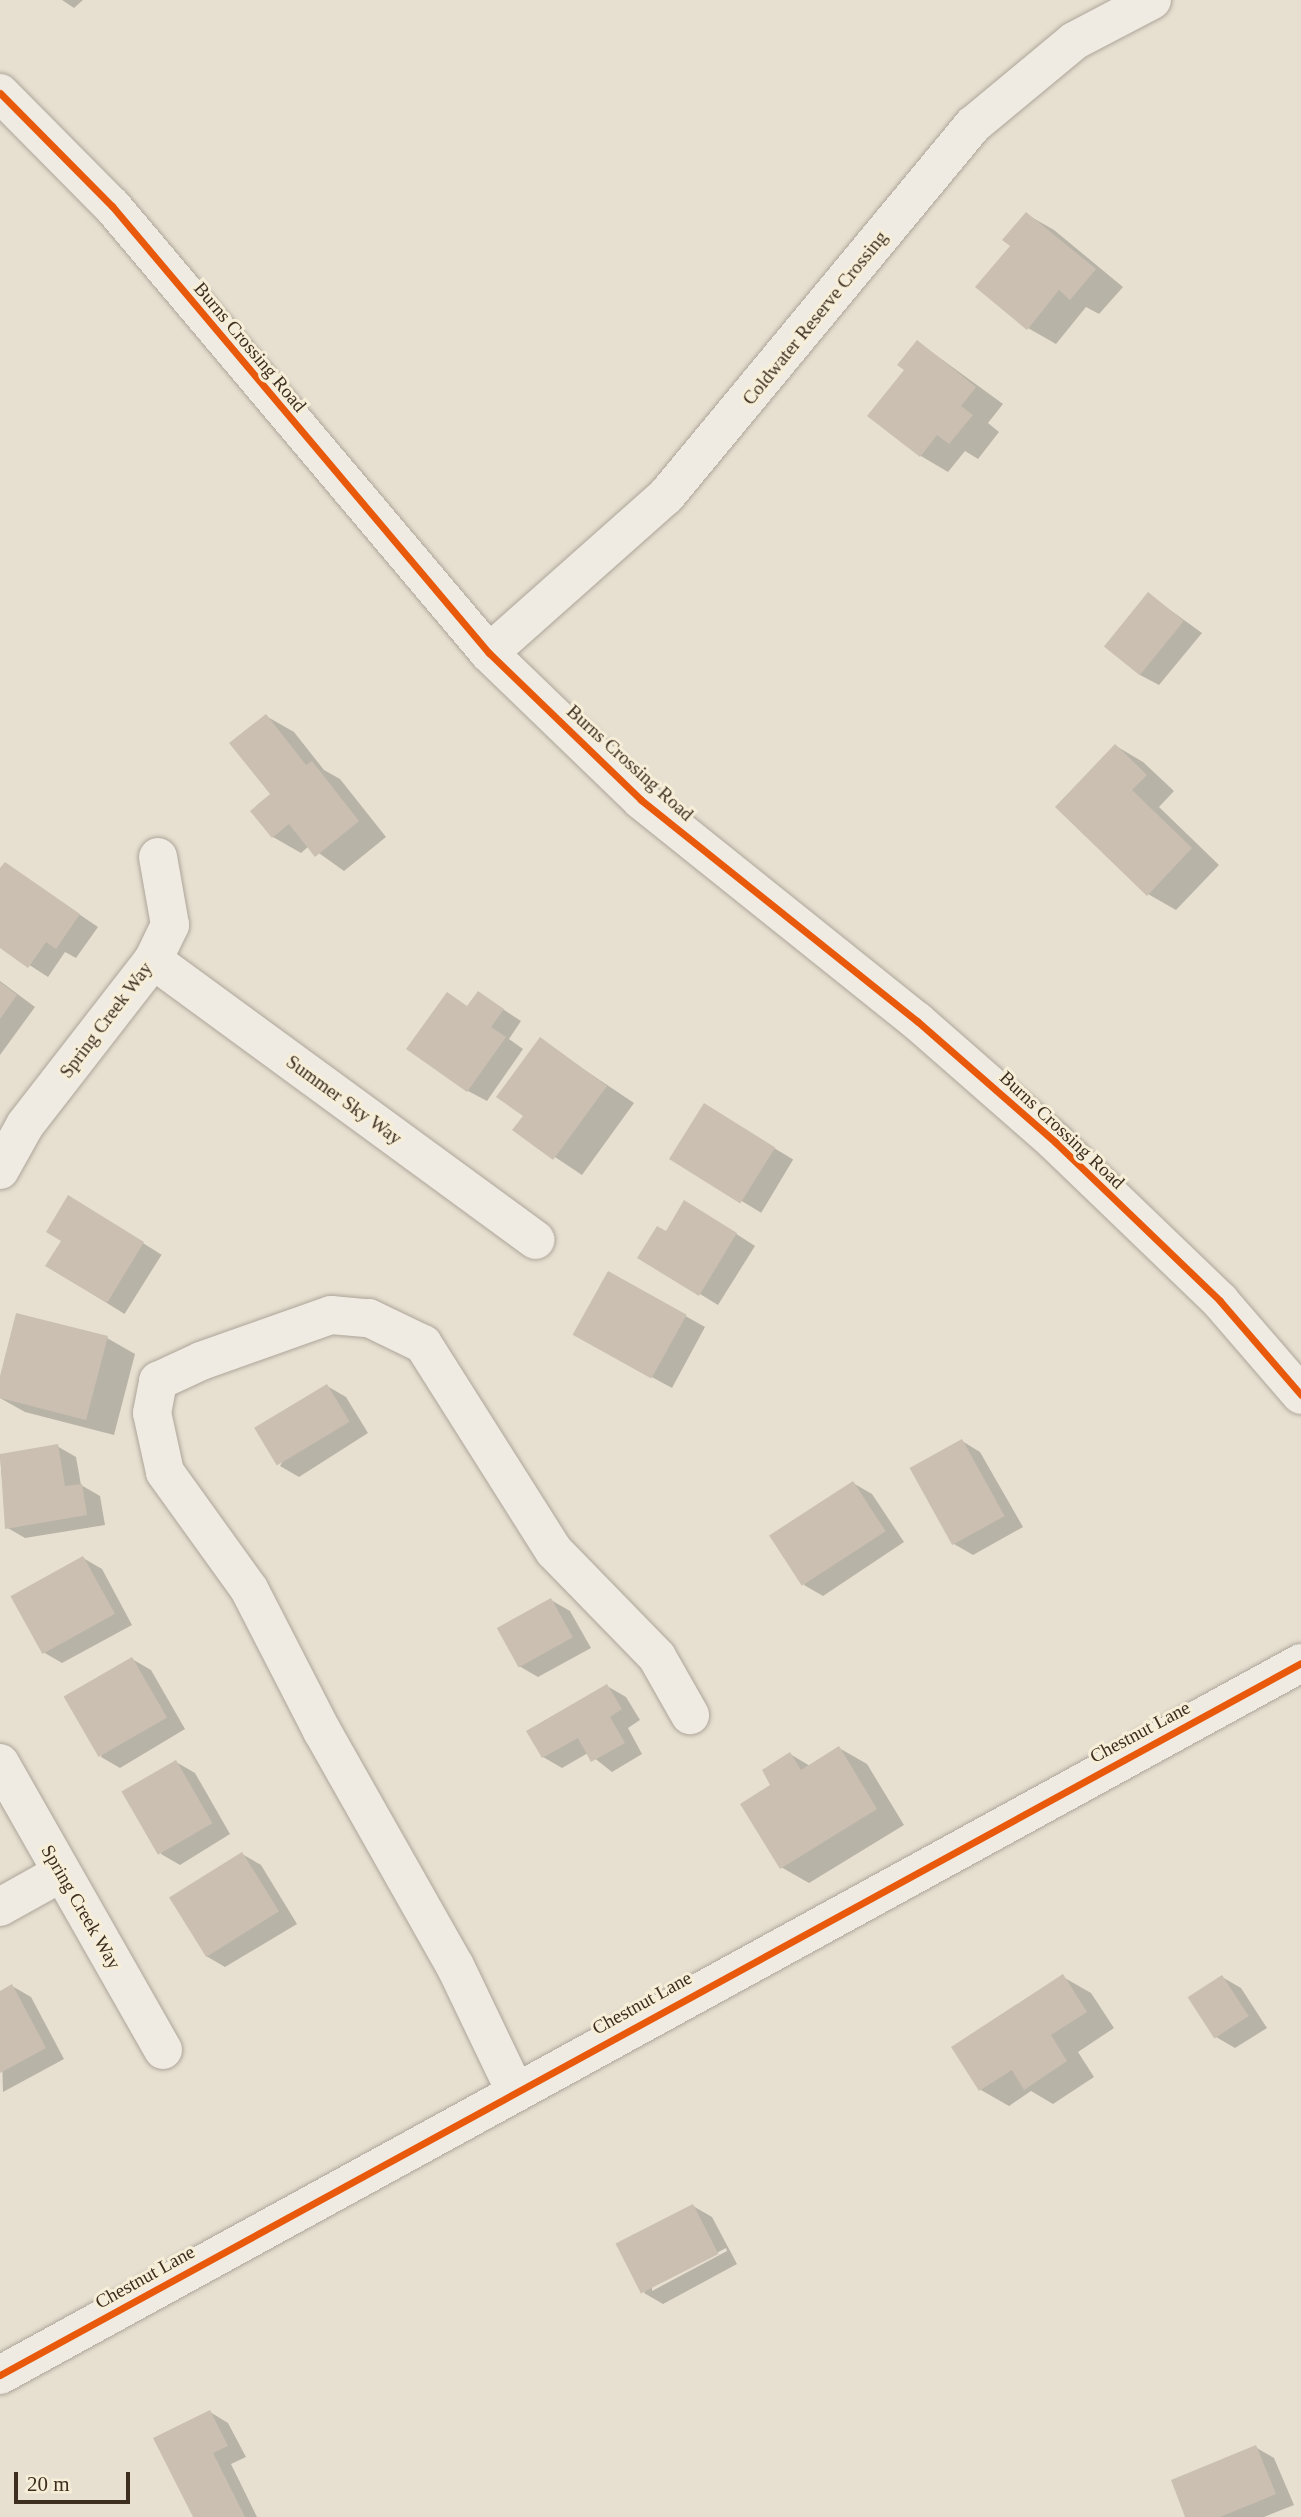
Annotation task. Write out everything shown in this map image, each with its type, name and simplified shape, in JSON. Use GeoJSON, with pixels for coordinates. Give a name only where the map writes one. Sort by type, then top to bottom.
{"type":"FeatureCollection","features":[{"type":"Feature","properties":{"kind":"street","name":"Coldwater Reserve Crossing"},"geometry":{"type":"LineString","coordinates":[[489,653],[666,496],[973,125],[1074,41],[1152,0]]}},
{"type":"Feature","properties":{"kind":"street","name":"Burns Crossing Road"},"geometry":{"type":"LineString","coordinates":[[0,93],[112,206],[489,653],[642,800],[917,1021],[1055,1142],[1220,1301],[1301,1395]]}},
{"type":"Feature","properties":{"kind":"street","name":"Spring Creek Way"},"geometry":{"type":"LineString","coordinates":[[0,1170],[25,1125],[153,960],[170,925],[158,857]]}},
{"type":"Feature","properties":{"kind":"street","name":"Summer Sky Way"},"geometry":{"type":"LineString","coordinates":[[153,960],[535,1240]]}},
{"type":"Feature","properties":{"kind":"street"},"geometry":{"type":"LineString","coordinates":[[515,2091],[456,1966],[322,1731],[249,1589],[165,1472],[152,1413],[158,1381],[201,1361],[331,1315],[369,1318],[423,1344],[554,1551],[657,1657],[690,1715]]}},
{"type":"Feature","properties":{"kind":"street","name":"Chestnut Lane"},"geometry":{"type":"LineString","coordinates":[[0,2375],[1301,1663]]}},
{"type":"Feature","properties":{"kind":"street","name":"Spring Creek Way"},"geometry":{"type":"LineString","coordinates":[[0,1763],[163,2050]]}},
{"type":"Feature","properties":{"kind":"street"},"geometry":{"type":"LineString","coordinates":[[0,1907],[61,1872]]}},
{"type":"Feature","properties":{"kind":"building"},"geometry":{"type":"Polygon","coordinates":[[[1026,212],[1096,269],[1070,300],[1059,290],[1027,330],[975,287],[1010,246],[1002,240],[1026,212]]]}},
{"type":"Feature","properties":{"kind":"building"},"geometry":{"type":"Polygon","coordinates":[[[917,340],[976,387],[961,406],[973,415],[949,444],[937,435],[920,457],[867,416],[904,370],[897,365],[917,340]]]}},
{"type":"Feature","properties":{"kind":"building"},"geometry":{"type":"Polygon","coordinates":[[[1148,592],[1184,621],[1140,675],[1104,646],[1148,592]]]}},
{"type":"Feature","properties":{"kind":"building"},"geometry":{"type":"Polygon","coordinates":[[[266,714],[306,765],[312,761],[359,821],[315,857],[289,824],[272,838],[250,811],[270,794],[229,743],[266,714]]]}},
{"type":"Feature","properties":{"kind":"building"},"geometry":{"type":"Polygon","coordinates":[[[1115,744],[1147,775],[1132,790],[1192,848],[1147,896],[1055,807],[1115,744]]]}},
{"type":"Feature","properties":{"kind":"building"},"geometry":{"type":"Polygon","coordinates":[[[5,862],[80,914],[56,949],[46,942],[28,968],[0,948],[0,868],[5,862]]]}},
{"type":"Feature","properties":{"kind":"building"},"geometry":{"type":"Polygon","coordinates":[[[0,982],[17,995],[0,1019],[0,982]]]}},
{"type":"Feature","properties":{"kind":"building"},"geometry":{"type":"Polygon","coordinates":[[[478,991],[504,1009],[491,1027],[506,1037],[467,1092],[406,1049],[447,992],[467,1006],[478,991]]]}},
{"type":"Feature","properties":{"kind":"building"},"geometry":{"type":"Polygon","coordinates":[[[540,1037],[607,1086],[553,1160],[512,1130],[523,1116],[496,1097],[540,1037]]]}},
{"type":"Feature","properties":{"kind":"building"},"geometry":{"type":"Polygon","coordinates":[[[704,1103],[775,1148],[740,1203],[669,1159],[704,1103]]]}},
{"type":"Feature","properties":{"kind":"building"},"geometry":{"type":"Polygon","coordinates":[[[68,1195],[144,1242],[107,1303],[45,1266],[61,1241],[46,1232],[68,1195]]]}},
{"type":"Feature","properties":{"kind":"building"},"geometry":{"type":"Polygon","coordinates":[[[684,1200],[737,1233],[699,1296],[637,1258],[657,1226],[666,1231],[684,1200]]]}},
{"type":"Feature","properties":{"kind":"building"},"geometry":{"type":"Polygon","coordinates":[[[608,1271],[687,1315],[651,1378],[573,1335],[608,1271]]]}},
{"type":"Feature","properties":{"kind":"building"},"geometry":{"type":"Polygon","coordinates":[[[16,1313],[108,1336],[86,1420],[0,1398],[0,1376],[16,1313]]]}},
{"type":"Feature","properties":{"kind":"building"},"geometry":{"type":"Polygon","coordinates":[[[327,1384],[350,1422],[277,1465],[254,1428],[327,1384]]]}},
{"type":"Feature","properties":{"kind":"building"},"geometry":{"type":"Polygon","coordinates":[[[962,1439],[1005,1516],[952,1545],[910,1468],[962,1439]]]}},
{"type":"Feature","properties":{"kind":"building"},"geometry":{"type":"Polygon","coordinates":[[[58,1444],[65,1486],[82,1484],[87,1515],[5,1529],[0,1454],[58,1444]]]}},
{"type":"Feature","properties":{"kind":"building"},"geometry":{"type":"Polygon","coordinates":[[[853,1481],[886,1531],[802,1586],[769,1535],[853,1481]]]}},
{"type":"Feature","properties":{"kind":"building"},"geometry":{"type":"Polygon","coordinates":[[[83,1556],[115,1614],[42,1654],[10,1596],[83,1556]]]}},
{"type":"Feature","properties":{"kind":"building"},"geometry":{"type":"Polygon","coordinates":[[[551,1598],[573,1637],[519,1667],[497,1628],[551,1598]]]}},
{"type":"Feature","properties":{"kind":"building"},"geometry":{"type":"Polygon","coordinates":[[[132,1657],[167,1718],[99,1757],[64,1696],[132,1657]]]}},
{"type":"Feature","properties":{"kind":"building"},"geometry":{"type":"Polygon","coordinates":[[[607,1684],[622,1709],[610,1717],[625,1743],[591,1762],[578,1738],[542,1758],[526,1731],[607,1684]]]}},
{"type":"Feature","properties":{"kind":"building"},"geometry":{"type":"Polygon","coordinates":[[[839,1746],[877,1809],[780,1869],[740,1804],[770,1785],[762,1770],[790,1752],[801,1770],[839,1746]]]}},
{"type":"Feature","properties":{"kind":"building"},"geometry":{"type":"Polygon","coordinates":[[[176,1760],[212,1823],[158,1855],[121,1792],[176,1760]]]}},
{"type":"Feature","properties":{"kind":"building"},"geometry":{"type":"Polygon","coordinates":[[[242,1852],[279,1911],[206,1957],[169,1898],[242,1852]]]}},
{"type":"Feature","properties":{"kind":"building"},"geometry":{"type":"Polygon","coordinates":[[[1063,1974],[1087,2012],[1051,2035],[1067,2061],[1024,2090],[1012,2070],[979,2091],[951,2047],[1063,1974]]]}},
{"type":"Feature","properties":{"kind":"building"},"geometry":{"type":"Polygon","coordinates":[[[1222,1975],[1249,2016],[1214,2038],[1188,1997],[1222,1975]]]}},
{"type":"Feature","properties":{"kind":"building"},"geometry":{"type":"Polygon","coordinates":[[[12,1984],[46,2048],[0,2073],[0,1991],[12,1984]]]}},
{"type":"Feature","properties":{"kind":"building"},"geometry":{"type":"Polygon","coordinates":[[[693,2204],[718,2254],[641,2293],[615,2243],[693,2204]]]}},
{"type":"Feature","properties":{"kind":"building"},"geometry":{"type":"Polygon","coordinates":[[[210,2410],[228,2446],[213,2453],[245,2517],[193,2517],[153,2438],[210,2410]]]}},
{"type":"Feature","properties":{"kind":"building"},"geometry":{"type":"Polygon","coordinates":[[[1256,2445],[1276,2494],[1220,2517],[1185,2517],[1171,2480],[1256,2445]]]}},
{"type":"Feature","properties":{"kind":"cycle path"},"geometry":{"type":"LineString","coordinates":[[0,93],[112,206],[489,653],[641,800],[917,1021],[1055,1142],[1220,1301],[1301,1395]]}},
{"type":"Feature","properties":{"kind":"cycle path"},"geometry":{"type":"LineString","coordinates":[[0,2375],[1301,1663]]}}]}
